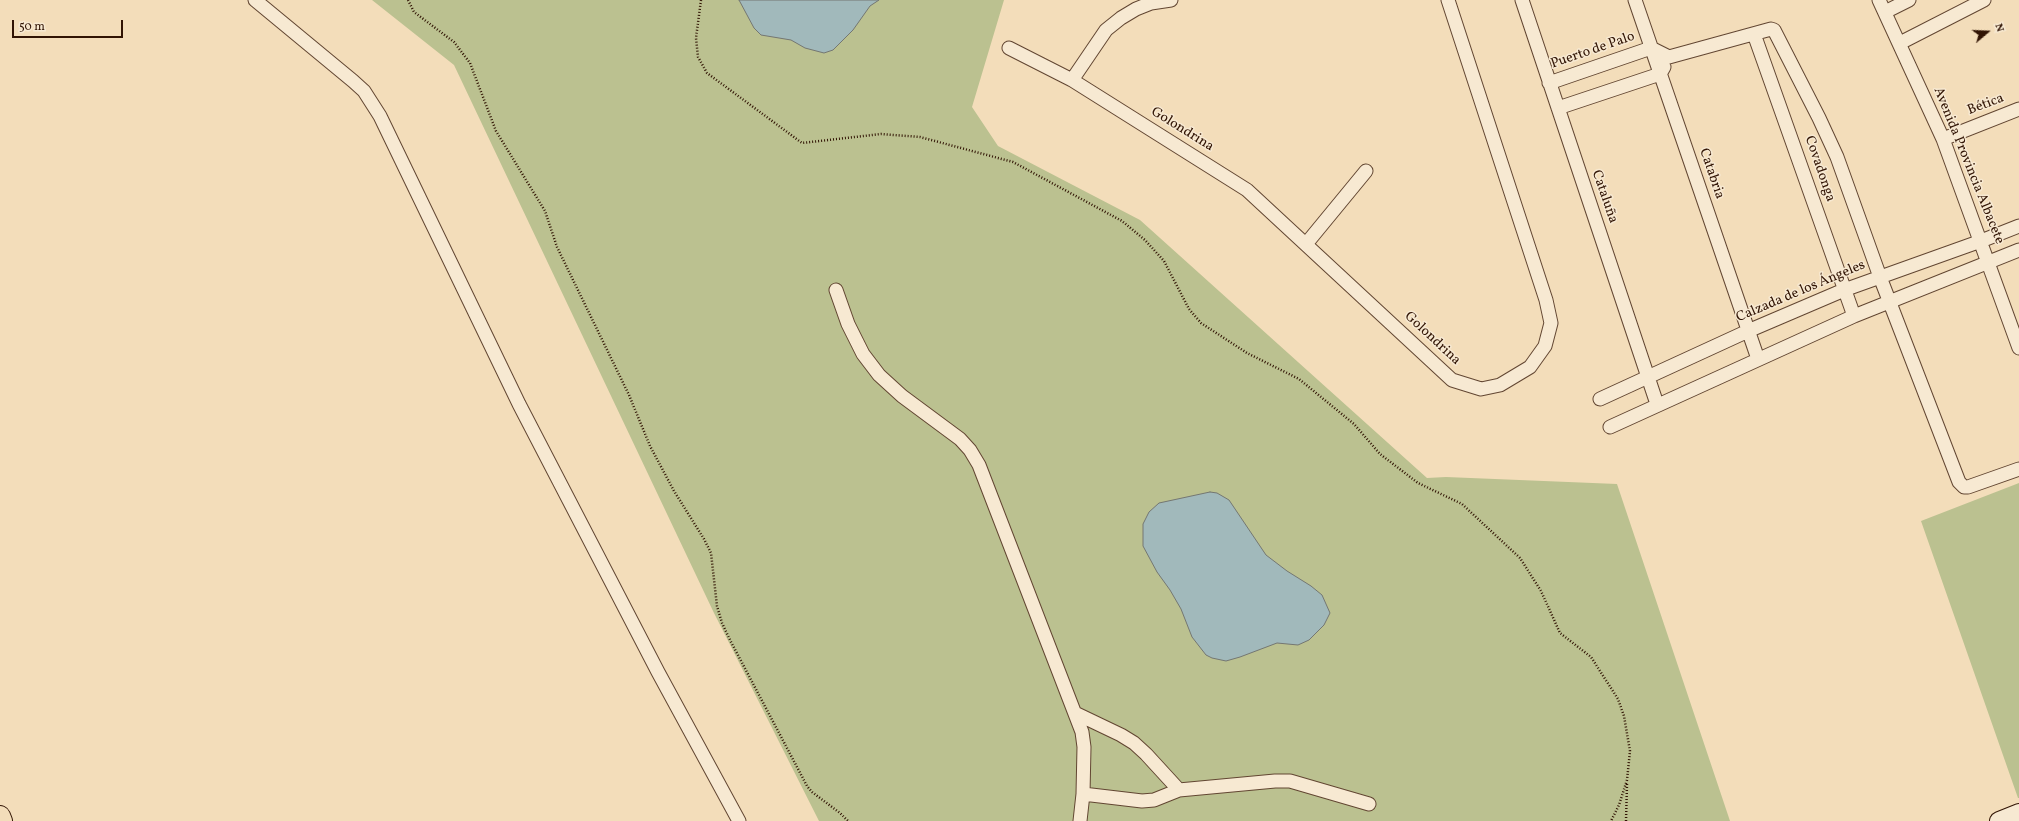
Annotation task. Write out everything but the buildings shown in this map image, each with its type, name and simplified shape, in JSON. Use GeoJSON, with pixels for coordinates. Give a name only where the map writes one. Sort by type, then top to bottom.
{"type":"FeatureCollection","features":[{"type":"Feature","properties":{"kind":"main road"},"geometry":{"type":"LineString","coordinates":[[1999,821],[2019,813]]}},
{"type":"Feature","properties":{"kind":"main road"},"geometry":{"type":"LineString","coordinates":[[0,816],[2,821]]}},
{"type":"Feature","properties":{"kind":"street"},"geometry":{"type":"LineString","coordinates":[[255,0],[364,91],[380,116],[519,404],[658,672],[740,821]]}},
{"type":"Feature","properties":{"kind":"street"},"geometry":{"type":"LineString","coordinates":[[1072,80],[1106,30],[1121,18],[1143,6],[1171,0]]}},
{"type":"Feature","properties":{"kind":"street","name":"Golondrina"},"geometry":{"type":"LineString","coordinates":[[1009,48],[1072,80],[1247,190],[1452,380],[1481,389],[1500,384],[1530,367],[1545,346],[1551,322],[1546,300],[1448,0]]}},
{"type":"Feature","properties":{"kind":"street","name":"Cataluña"},"geometry":{"type":"LineString","coordinates":[[1522,0],[1657,404]]}},
{"type":"Feature","properties":{"kind":"street","name":"Catabria"},"geometry":{"type":"LineString","coordinates":[[1635,0],[1758,359]]}},
{"type":"Feature","properties":{"kind":"street","name":"Avenida Provincia Albacete"},"geometry":{"type":"LineString","coordinates":[[1879,0],[1900,42],[1943,138],[2019,348]]}},
{"type":"Feature","properties":{"kind":"street"},"geometry":{"type":"LineString","coordinates":[[1885,12],[1909,0]]}},
{"type":"Feature","properties":{"kind":"street"},"geometry":{"type":"LineString","coordinates":[[1900,42],[1984,0]]}},
{"type":"Feature","properties":{"kind":"street"},"geometry":{"type":"LineString","coordinates":[[1558,108],[1660,74],[1669,57],[1771,29],[1775,31],[1828,137],[1889,301],[1961,485],[1968,487],[2019,469]]}},
{"type":"Feature","properties":{"kind":"street","name":"Covadonga"},"geometry":{"type":"LineString","coordinates":[[1754,34],[1854,316]]}},
{"type":"Feature","properties":{"kind":"street","name":"Puerto de Palo"},"geometry":{"type":"LineString","coordinates":[[1549,83],[1651,48],[1669,57]]}},
{"type":"Feature","properties":{"kind":"street","name":"Bética"},"geometry":{"type":"LineString","coordinates":[[1943,138],[2019,109]]}},
{"type":"Feature","properties":{"kind":"street"},"geometry":{"type":"LineString","coordinates":[[1306,244],[1366,171]]}},
{"type":"Feature","properties":{"kind":"street","name":"Calzada de los Ángeles"},"geometry":{"type":"LineString","coordinates":[[1600,399],[1748,331],[1844,290],[2019,226]]}},
{"type":"Feature","properties":{"kind":"street"},"geometry":{"type":"LineString","coordinates":[[1610,426],[1854,316],[2019,250]]}},
{"type":"Feature","properties":{"kind":"street"},"geometry":{"type":"LineString","coordinates":[[836,290],[848,324],[863,354],[879,375],[902,396],[960,439],[970,450],[979,465],[1082,732],[1084,747],[1083,794],[1080,821]]}},
{"type":"Feature","properties":{"kind":"street"},"geometry":{"type":"LineString","coordinates":[[1075,713],[1121,734],[1134,743],[1179,790]]}},
{"type":"Feature","properties":{"kind":"street"},"geometry":{"type":"LineString","coordinates":[[1083,794],[1142,801],[1165,797],[1179,790],[1258,781],[1290,781],[1368,804]]}},
{"type":"Feature","properties":{"kind":"path"},"geometry":{"type":"LineString","coordinates":[[408,0],[414,12],[454,42],[470,63],[496,131],[545,211],[557,247],[629,396],[650,446],[674,491],[711,553],[717,606],[722,623],[730,640],[806,786],[848,821]]}},
{"type":"Feature","properties":{"kind":"path"},"geometry":{"type":"LineString","coordinates":[[701,0],[696,38],[698,56],[707,73],[802,144],[881,134],[920,138],[1013,162],[1122,221],[1146,240],[1164,261],[1190,310],[1201,323],[1247,353],[1299,379],[1354,424],[1380,454],[1418,483],[1462,504],[1520,558],[1541,591],[1560,633],[1591,657],[1618,699],[1624,716],[1630,751],[1627,780],[1626,821]]}},
{"type":"Feature","properties":{"kind":"path"},"geometry":{"type":"LineString","coordinates":[[1611,821],[1619,806],[1627,780]]}},
{"type":"Feature","properties":{"kind":"green space"},"geometry":{"type":"Polygon","coordinates":[[[372,0],[1004,0],[972,107],[998,146],[1140,220],[1427,478],[1446,477],[1617,484],[1730,821],[819,821],[714,613],[454,65],[372,0]]]}},
{"type":"Feature","properties":{"kind":"green space"},"geometry":{"type":"Polygon","coordinates":[[[2019,483],[2019,798],[2018,798],[1921,521],[2019,483]]]}},
{"type":"Feature","properties":{"kind":"water"},"geometry":{"type":"Polygon","coordinates":[[[739,0],[879,0],[870,6],[853,30],[833,50],[824,53],[805,48],[791,40],[761,35],[754,28],[739,0]]]}},
{"type":"Feature","properties":{"kind":"water"},"geometry":{"type":"Polygon","coordinates":[[[1210,492],[1217,493],[1229,500],[1266,555],[1322,595],[1330,613],[1324,625],[1309,640],[1298,645],[1277,643],[1226,661],[1206,655],[1192,637],[1181,609],[1157,572],[1143,546],[1143,524],[1149,512],[1159,503],[1210,492]]]}}]}
